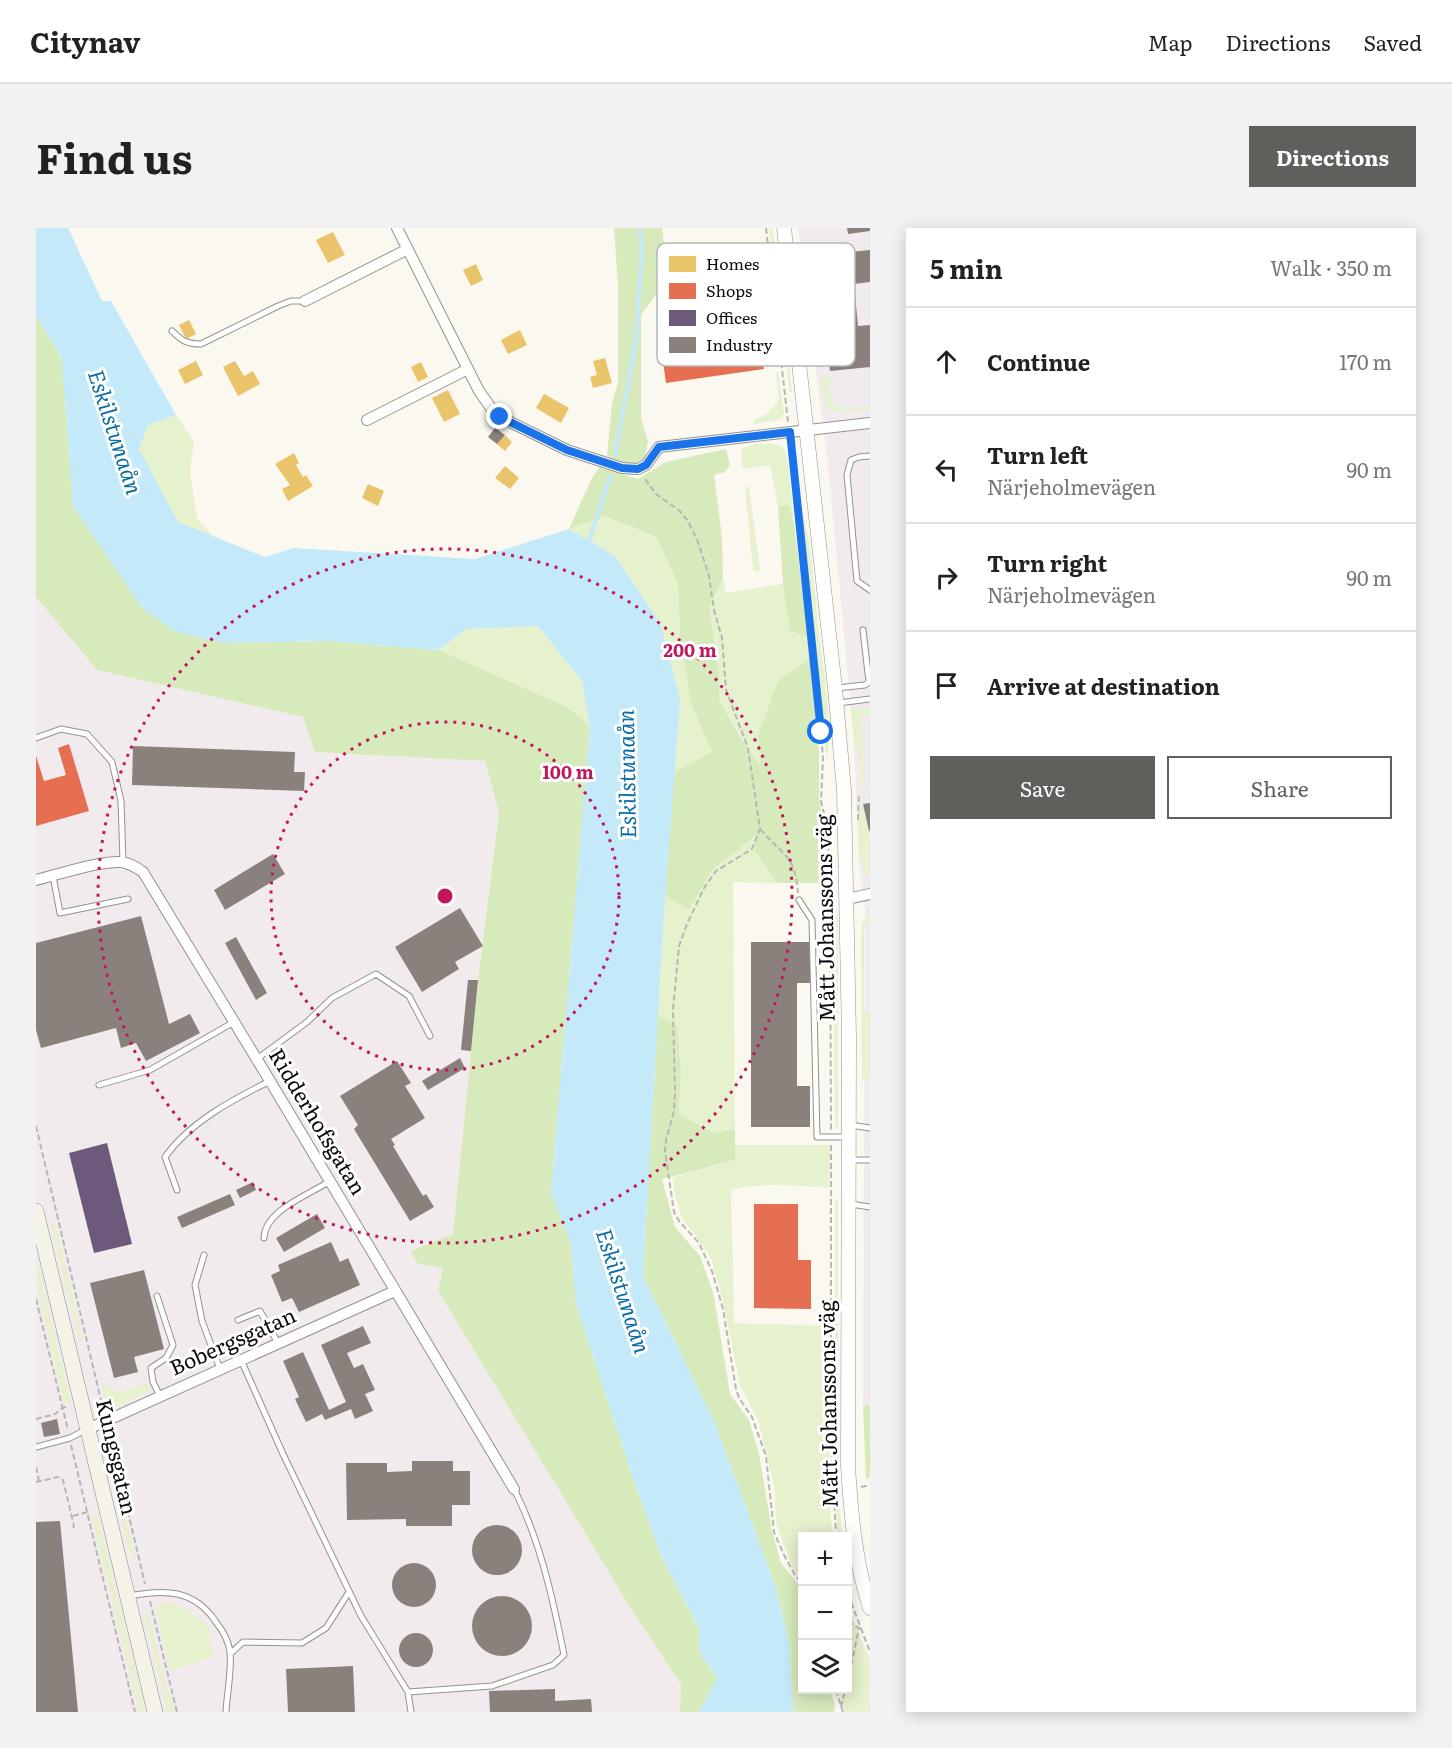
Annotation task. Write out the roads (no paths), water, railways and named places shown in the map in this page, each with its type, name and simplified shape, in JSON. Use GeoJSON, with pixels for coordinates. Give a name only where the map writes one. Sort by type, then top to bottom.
{"type":"FeatureCollection","features":[{"type":"Feature","properties":{"kind":"main road","name":"Kungsgatan"},"geometry":{"type":"LineString","coordinates":[[36,1211],[155,1712]]}},
{"type":"Feature","properties":{"kind":"street"},"geometry":{"type":"LineString","coordinates":[[397,228],[485,399],[500,417],[567,450],[622,468],[638,469],[646,465],[659,447],[870,423]]}},
{"type":"Feature","properties":{"kind":"street","name":"Mått Johanssons väg"},"geometry":{"type":"LineString","coordinates":[[784,228],[786,243]]}},
{"type":"Feature","properties":{"kind":"street"},"geometry":{"type":"LineString","coordinates":[[306,301],[408,249]]}},
{"type":"Feature","properties":{"kind":"street","name":"Mått Johanssons väg"},"geometry":{"type":"LineString","coordinates":[[800,366],[837,703],[844,790],[847,899],[848,1466],[858,1566],[870,1608]]}},
{"type":"Feature","properties":{"kind":"street"},"geometry":{"type":"LineString","coordinates":[[367,420],[468,369]]}},
{"type":"Feature","properties":{"kind":"street"},"geometry":{"type":"LineString","coordinates":[[36,880],[109,862],[123,862]]}},
{"type":"Feature","properties":{"kind":"street","name":"Ridderhofsgatan"},"geometry":{"type":"LineString","coordinates":[[123,862],[135,866],[150,881],[514,1489]]}},
{"type":"Feature","properties":{"kind":"street"},"geometry":{"type":"LineString","coordinates":[[847,899],[870,894]]}},
{"type":"Feature","properties":{"kind":"street","name":"Bobergsgatan"},"geometry":{"type":"LineString","coordinates":[[88,1429],[395,1292]]}},
{"type":"Feature","properties":{"kind":"lane"},"geometry":{"type":"LineString","coordinates":[[172,331],[182,341],[189,344],[201,344],[278,306],[291,301],[306,301]]}},
{"type":"Feature","properties":{"kind":"lane"},"geometry":{"type":"LineString","coordinates":[[870,456],[859,456],[850,460],[847,475],[857,581],[870,590]]}},
{"type":"Feature","properties":{"kind":"lane"},"geometry":{"type":"LineString","coordinates":[[835,688],[865,685],[869,682],[863,630]]}},
{"type":"Feature","properties":{"kind":"lane"},"geometry":{"type":"LineString","coordinates":[[837,703],[870,699]]}},
{"type":"Feature","properties":{"kind":"lane"},"geometry":{"type":"LineString","coordinates":[[36,738],[61,729],[87,734],[112,762],[121,801],[123,862]]}},
{"type":"Feature","properties":{"kind":"lane"},"geometry":{"type":"LineString","coordinates":[[53,876],[60,913],[128,899]]}},
{"type":"Feature","properties":{"kind":"lane"},"geometry":{"type":"LineString","coordinates":[[798,900],[812,920],[817,1137],[831,1137],[848,1131],[870,1128]]}},
{"type":"Feature","properties":{"kind":"lane"},"geometry":{"type":"LineString","coordinates":[[257,1059],[307,1022],[332,998],[376,974],[409,996],[430,1036]]}},
{"type":"Feature","properties":{"kind":"lane"},"geometry":{"type":"LineString","coordinates":[[99,1085],[150,1070],[234,1022]]}},
{"type":"Feature","properties":{"kind":"lane"},"geometry":{"type":"LineString","coordinates":[[177,1190],[165,1157],[176,1141],[225,1105],[270,1081]]}},
{"type":"Feature","properties":{"kind":"lane"},"geometry":{"type":"LineString","coordinates":[[848,1160],[870,1160]]}},
{"type":"Feature","properties":{"kind":"lane"},"geometry":{"type":"LineString","coordinates":[[264,1238],[265,1231],[280,1210],[330,1181]]}},
{"type":"Feature","properties":{"kind":"lane"},"geometry":{"type":"LineString","coordinates":[[848,1204],[870,1207]]}},
{"type":"Feature","properties":{"kind":"lane"},"geometry":{"type":"LineString","coordinates":[[204,1255],[195,1285],[202,1321],[220,1369]]}},
{"type":"Feature","properties":{"kind":"lane"},"geometry":{"type":"LineString","coordinates":[[158,1296],[172,1345],[166,1358],[151,1368],[153,1382],[160,1396]]}},
{"type":"Feature","properties":{"kind":"lane"},"geometry":{"type":"LineString","coordinates":[[238,1320],[260,1311],[278,1343]]}},
{"type":"Feature","properties":{"kind":"lane"},"geometry":{"type":"LineString","coordinates":[[241,1360],[283,1454],[361,1616],[408,1692],[411,1712]]}},
{"type":"Feature","properties":{"kind":"lane"},"geometry":{"type":"LineString","coordinates":[[36,1447],[70,1438],[88,1429]]}},
{"type":"Feature","properties":{"kind":"lane"},"geometry":{"type":"LineString","coordinates":[[408,1692],[492,1686],[553,1665],[564,1655],[557,1618],[528,1516],[514,1489]]}},
{"type":"Feature","properties":{"kind":"lane"},"geometry":{"type":"LineString","coordinates":[[127,1596],[167,1591],[194,1599],[212,1616],[228,1639],[230,1654],[226,1712]]}},
{"type":"Feature","properties":{"kind":"lane"},"geometry":{"type":"LineString","coordinates":[[230,1654],[243,1642],[302,1643],[326,1628],[350,1592]]}},
{"type":"Feature","properties":{"kind":"water","name":"Eskilstunaån"},"geometry":{"type":"Polygon","coordinates":[[[36,228],[68,228],[102,301],[111,301],[176,415],[148,425],[139,449],[178,522],[265,557],[294,548],[475,559],[569,529],[615,556],[660,623],[680,699],[663,929],[643,1276],[714,1421],[775,1585],[789,1643],[793,1712],[699,1712],[717,1678],[700,1653],[699,1628],[662,1558],[634,1481],[576,1304],[571,1244],[551,1193],[590,727],[582,681],[538,626],[466,629],[439,650],[327,641],[225,643],[176,632],[142,608],[73,506],[62,359],[36,315],[36,228]]]}},
{"type":"Feature","properties":{"kind":"waterway"},"geometry":{"type":"LineString","coordinates":[[615,455],[636,341],[642,249],[640,228]]}},
{"type":"Feature","properties":{"kind":"waterway"},"geometry":{"type":"LineString","coordinates":[[588,544],[610,476]]}}]}
